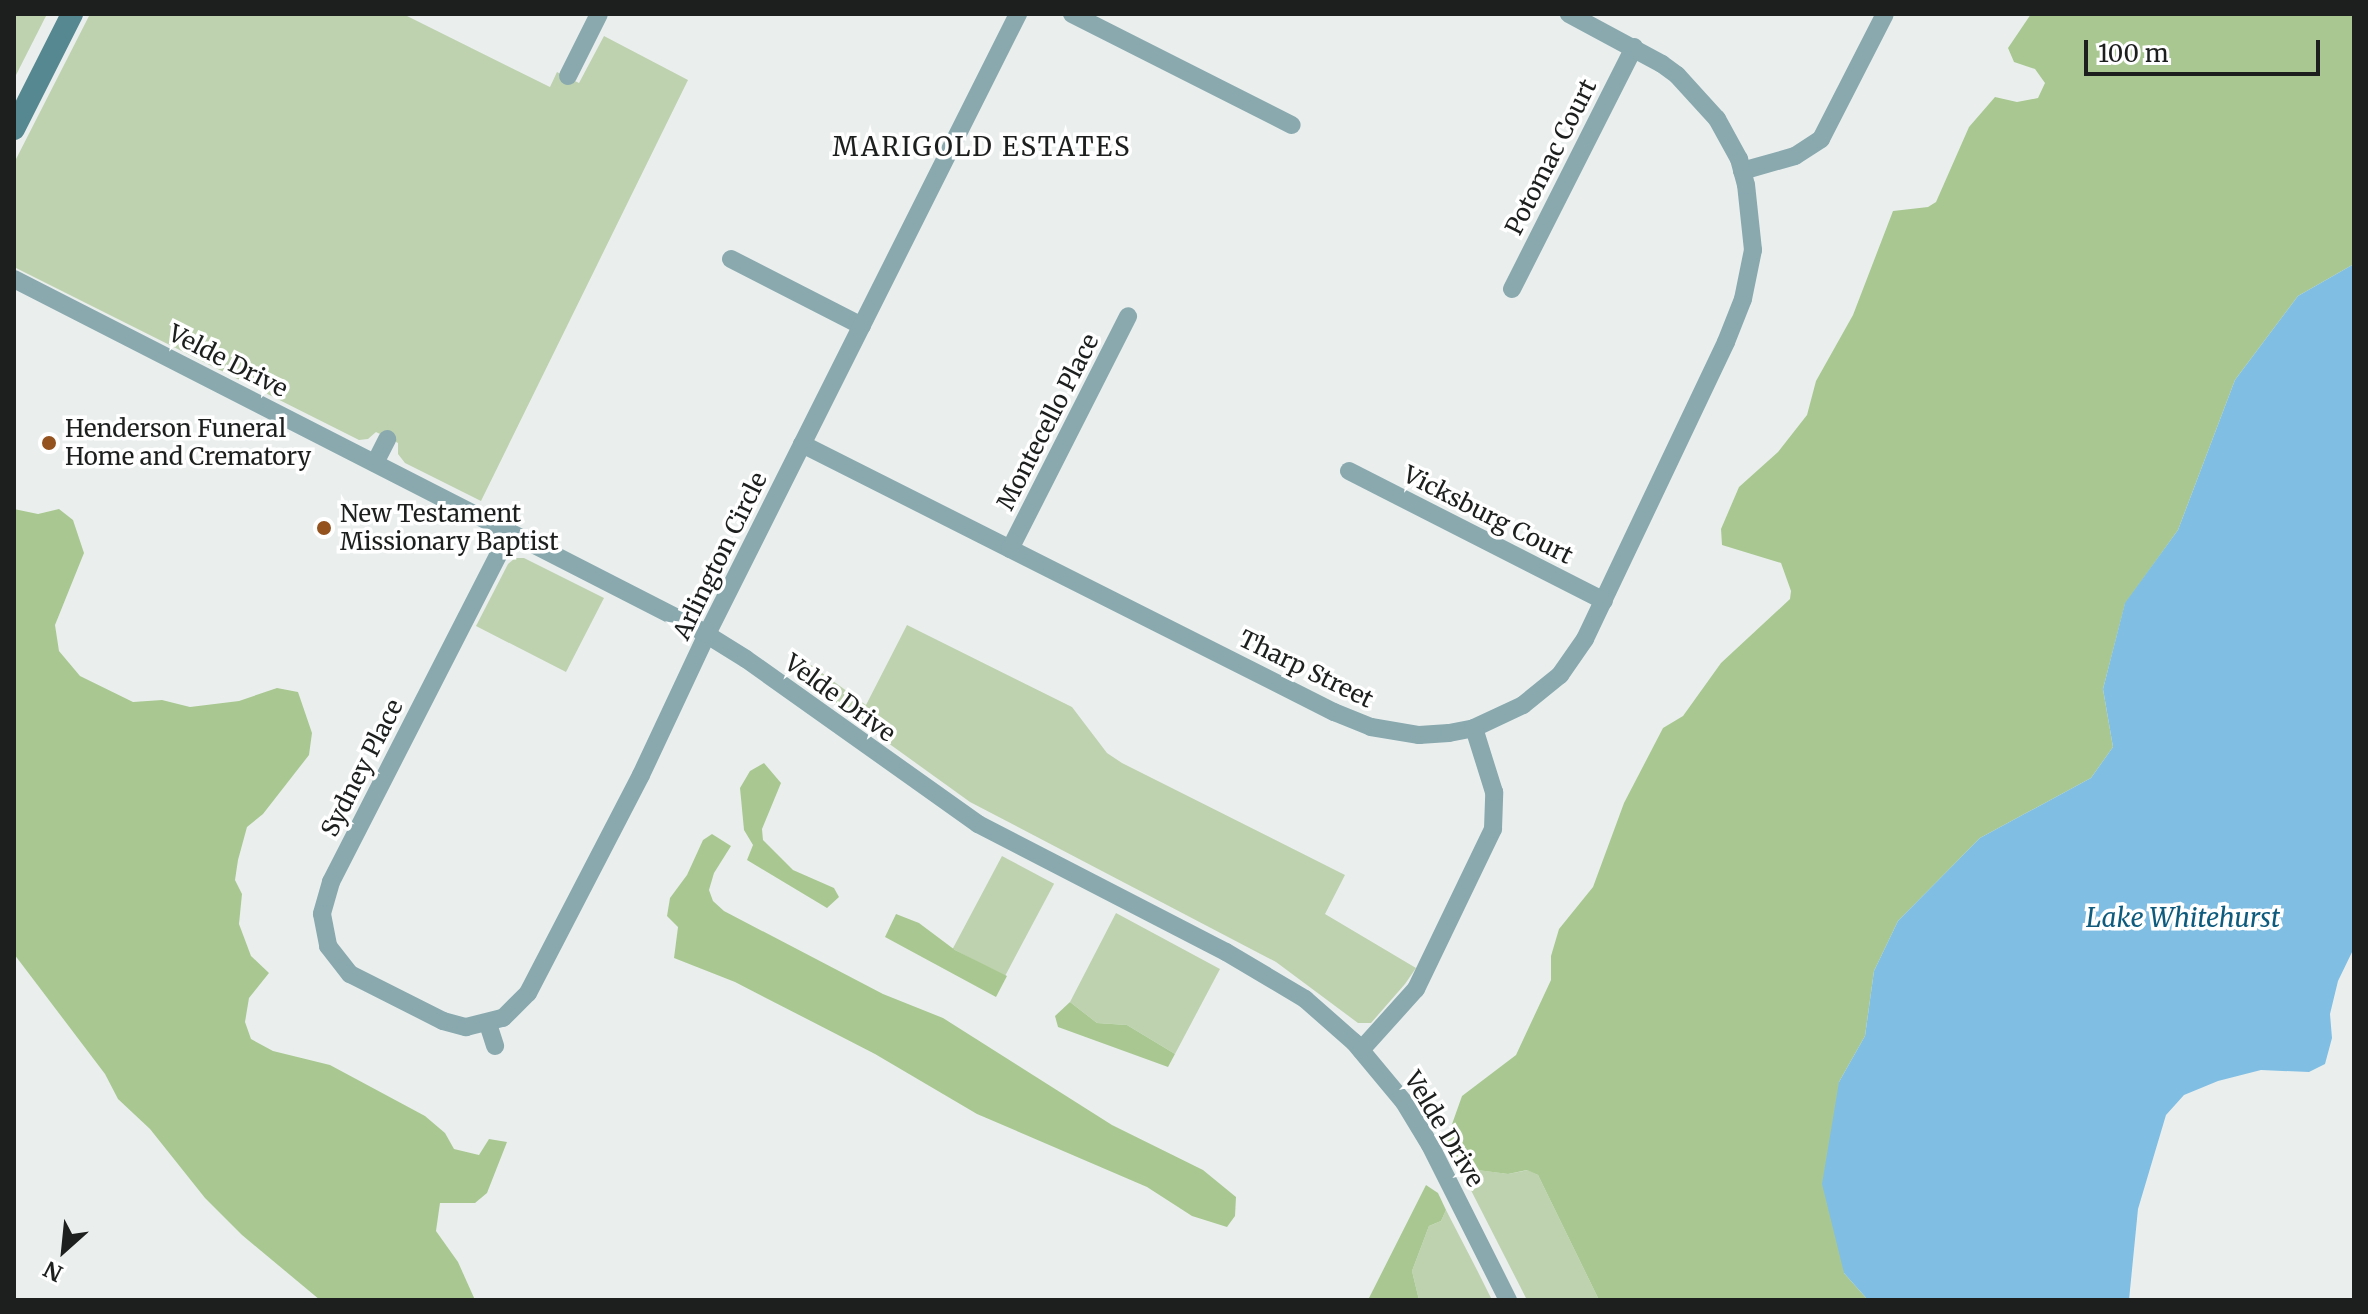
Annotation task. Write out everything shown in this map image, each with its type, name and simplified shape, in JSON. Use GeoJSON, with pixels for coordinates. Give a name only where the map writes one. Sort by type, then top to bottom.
{"type":"FeatureCollection","features":[{"type":"Feature","properties":{"kind":"main road"},"geometry":{"type":"LineString","coordinates":[[14,129],[72,14]]}},
{"type":"Feature","properties":{"kind":"street"},"geometry":{"type":"LineString","coordinates":[[568,76],[599,14]]}},
{"type":"Feature","properties":{"kind":"street","name":"Arlington Circle"},"geometry":{"type":"LineString","coordinates":[[488,1024],[513,1011],[528,993],[641,775],[707,634],[1018,14]]}},
{"type":"Feature","properties":{"kind":"street"},"geometry":{"type":"LineString","coordinates":[[1072,14],[1292,125]]}},
{"type":"Feature","properties":{"kind":"street"},"geometry":{"type":"LineString","coordinates":[[1569,14],[1634,47],[1677,75],[1726,133],[1742,171],[1795,156],[1821,139],[1885,14]]}},
{"type":"Feature","properties":{"kind":"street","name":"Potomac Court"},"geometry":{"type":"LineString","coordinates":[[1512,289],[1634,47]]}},
{"type":"Feature","properties":{"kind":"street","name":"Tharp Street"},"geometry":{"type":"LineString","coordinates":[[802,444],[1353,721],[1384,731],[1419,735],[1474,728],[1523,705],[1560,675],[1577,652],[1604,601],[1743,299],[1753,233],[1742,171]]}},
{"type":"Feature","properties":{"kind":"street"},"geometry":{"type":"LineString","coordinates":[[731,259],[862,326]]}},
{"type":"Feature","properties":{"kind":"street","name":"Velde Drive"},"geometry":{"type":"LineString","coordinates":[[14,279],[707,634],[978,824],[1266,974],[1323,1013],[1361,1050],[1417,1122],[1508,1300]]}},
{"type":"Feature","properties":{"kind":"street","name":"Montecello Place"},"geometry":{"type":"LineString","coordinates":[[1010,549],[1128,316]]}},
{"type":"Feature","properties":{"kind":"street"},"geometry":{"type":"LineString","coordinates":[[375,463],[387,439]]}},
{"type":"Feature","properties":{"kind":"street","name":"Vicksburg Court"},"geometry":{"type":"LineString","coordinates":[[1349,471],[1604,601]]}},
{"type":"Feature","properties":{"kind":"street","name":"Sydney Place"},"geometry":{"type":"LineString","coordinates":[[488,1024],[455,1025],[403,1002],[343,967],[325,937],[324,904],[331,882],[510,532]]}},
{"type":"Feature","properties":{"kind":"street"},"geometry":{"type":"LineString","coordinates":[[1361,1050],[1416,989],[1493,829],[1494,792],[1474,728]]}},
{"type":"Feature","properties":{"kind":"street"},"geometry":{"type":"LineString","coordinates":[[488,1024],[495,1046]]}},
{"type":"Feature","properties":{"kind":"green space"},"geometry":{"type":"Polygon","coordinates":[[[14,14],[47,14],[14,79],[14,14]]]}},
{"type":"Feature","properties":{"kind":"green space"},"geometry":{"type":"Polygon","coordinates":[[[90,14],[403,14],[550,87],[557,72],[579,83],[604,36],[688,80],[481,501],[405,463],[398,454],[398,443],[376,432],[368,439],[359,440],[14,267],[14,163],[90,14]]]}},
{"type":"Feature","properties":{"kind":"green space"},"geometry":{"type":"Polygon","coordinates":[[[2031,14],[2354,14],[2354,264],[2298,296],[2235,380],[2178,530],[2125,604],[2103,689],[2113,747],[2091,778],[1980,838],[1898,921],[1874,971],[1865,1036],[1839,1082],[1844,1273],[1868,1300],[1599,1300],[1538,1175],[1527,1170],[1508,1174],[1477,1170],[1455,1159],[1446,1141],[1462,1096],[1516,1055],[1551,980],[1551,956],[1559,929],[1593,887],[1624,803],[1663,728],[1683,716],[1721,663],[1790,599],[1791,591],[1781,563],[1722,545],[1721,529],[1739,487],[1778,452],[1807,415],[1816,381],[1853,315],[1893,211],[1928,207],[1936,202],[1969,127],[1995,97],[2017,102],[2038,98],[2045,83],[2035,69],[2014,62],[2008,48],[2031,14]]]}},
{"type":"Feature","properties":{"kind":"green space"},"geometry":{"type":"Polygon","coordinates":[[[14,509],[38,514],[59,509],[73,520],[84,553],[55,625],[59,651],[80,676],[133,702],[162,700],[190,707],[239,701],[277,688],[298,692],[312,733],[309,755],[263,814],[247,827],[238,860],[235,880],[242,894],[239,924],[251,956],[269,973],[249,998],[245,1022],[251,1039],[273,1051],[330,1065],[425,1116],[445,1133],[454,1149],[479,1155],[489,1139],[507,1142],[487,1193],[475,1203],[440,1203],[436,1231],[458,1262],[475,1300],[320,1300],[242,1235],[205,1198],[150,1129],[118,1099],[105,1074],[14,954],[14,509]]]}},
{"type":"Feature","properties":{"kind":"green space"},"geometry":{"type":"Polygon","coordinates":[[[515,558],[524,558],[604,598],[566,672],[476,626],[508,564],[515,558]]]}},
{"type":"Feature","properties":{"kind":"green space"},"geometry":{"type":"Polygon","coordinates":[[[907,625],[1072,707],[1107,753],[1122,763],[1345,875],[1325,914],[1416,968],[1405,984],[1371,1023],[1358,1023],[1276,962],[970,802],[802,681],[811,665],[866,705],[907,625]]]}},
{"type":"Feature","properties":{"kind":"green space"},"geometry":{"type":"Polygon","coordinates":[[[764,763],[781,783],[762,829],[763,840],[793,870],[834,888],[839,897],[827,908],[747,860],[753,845],[744,830],[740,788],[750,771],[764,763]]]}},
{"type":"Feature","properties":{"kind":"green space"},"geometry":{"type":"Polygon","coordinates":[[[712,834],[731,846],[714,873],[709,890],[713,901],[724,911],[883,994],[943,1018],[1112,1125],[1203,1170],[1236,1197],[1235,1216],[1227,1227],[1192,1216],[1147,1187],[977,1114],[875,1054],[735,982],[674,958],[678,927],[667,916],[670,898],[687,875],[703,840],[712,834]]]}},
{"type":"Feature","properties":{"kind":"green space"},"geometry":{"type":"Polygon","coordinates":[[[1002,856],[1054,884],[1005,976],[953,949],[1002,856]]]}},
{"type":"Feature","properties":{"kind":"green space"},"geometry":{"type":"Polygon","coordinates":[[[1116,913],[1220,969],[1175,1054],[1127,1025],[1097,1023],[1070,1002],[1116,913]]]}},
{"type":"Feature","properties":{"kind":"green space"},"geometry":{"type":"Polygon","coordinates":[[[896,914],[919,923],[955,950],[1007,976],[996,997],[885,937],[896,914]]]}},
{"type":"Feature","properties":{"kind":"green space"},"geometry":{"type":"Polygon","coordinates":[[[1070,1002],[1097,1023],[1127,1025],[1175,1054],[1168,1067],[1058,1027],[1055,1016],[1070,1002]]]}},
{"type":"Feature","properties":{"kind":"green space"},"geometry":{"type":"Polygon","coordinates":[[[1455,1159],[1478,1170],[1508,1174],[1528,1170],[1538,1175],[1599,1300],[1527,1300],[1455,1159]]]}},
{"type":"Feature","properties":{"kind":"green space"},"geometry":{"type":"Polygon","coordinates":[[[1426,1185],[1438,1193],[1446,1210],[1441,1221],[1429,1226],[1412,1271],[1419,1300],[1368,1300],[1426,1185]]]}},
{"type":"Feature","properties":{"kind":"green space"},"geometry":{"type":"Polygon","coordinates":[[[1446,1210],[1492,1300],[1419,1300],[1412,1271],[1429,1226],[1441,1221],[1446,1210]]]}},
{"type":"Feature","properties":{"kind":"water","name":"Lake Whitehurst"},"geometry":{"type":"Polygon","coordinates":[[[2354,264],[2354,948],[2338,981],[2330,1014],[2332,1038],[2325,1064],[2309,1072],[2261,1070],[2218,1081],[2184,1095],[2166,1115],[2138,1209],[2129,1300],[1868,1300],[1844,1273],[1822,1184],[1839,1082],[1865,1036],[1874,971],[1898,921],[1980,838],[2091,778],[2113,747],[2103,689],[2125,603],[2178,530],[2235,380],[2298,296],[2354,264]]]}},
{"type":"Feature","properties":{"kind":"place","name":"Henderson Funeral Home and Crematory"},"geometry":{"type":"Point","coordinates":[49,443]}},
{"type":"Feature","properties":{"kind":"place","name":"New Testament Missionary Baptist"},"geometry":{"type":"Point","coordinates":[324,528]}},
{"type":"Feature","properties":{"kind":"district","name":"MARIGOLD ESTATES"},"geometry":{"type":"Point","coordinates":[982,147]}}]}
